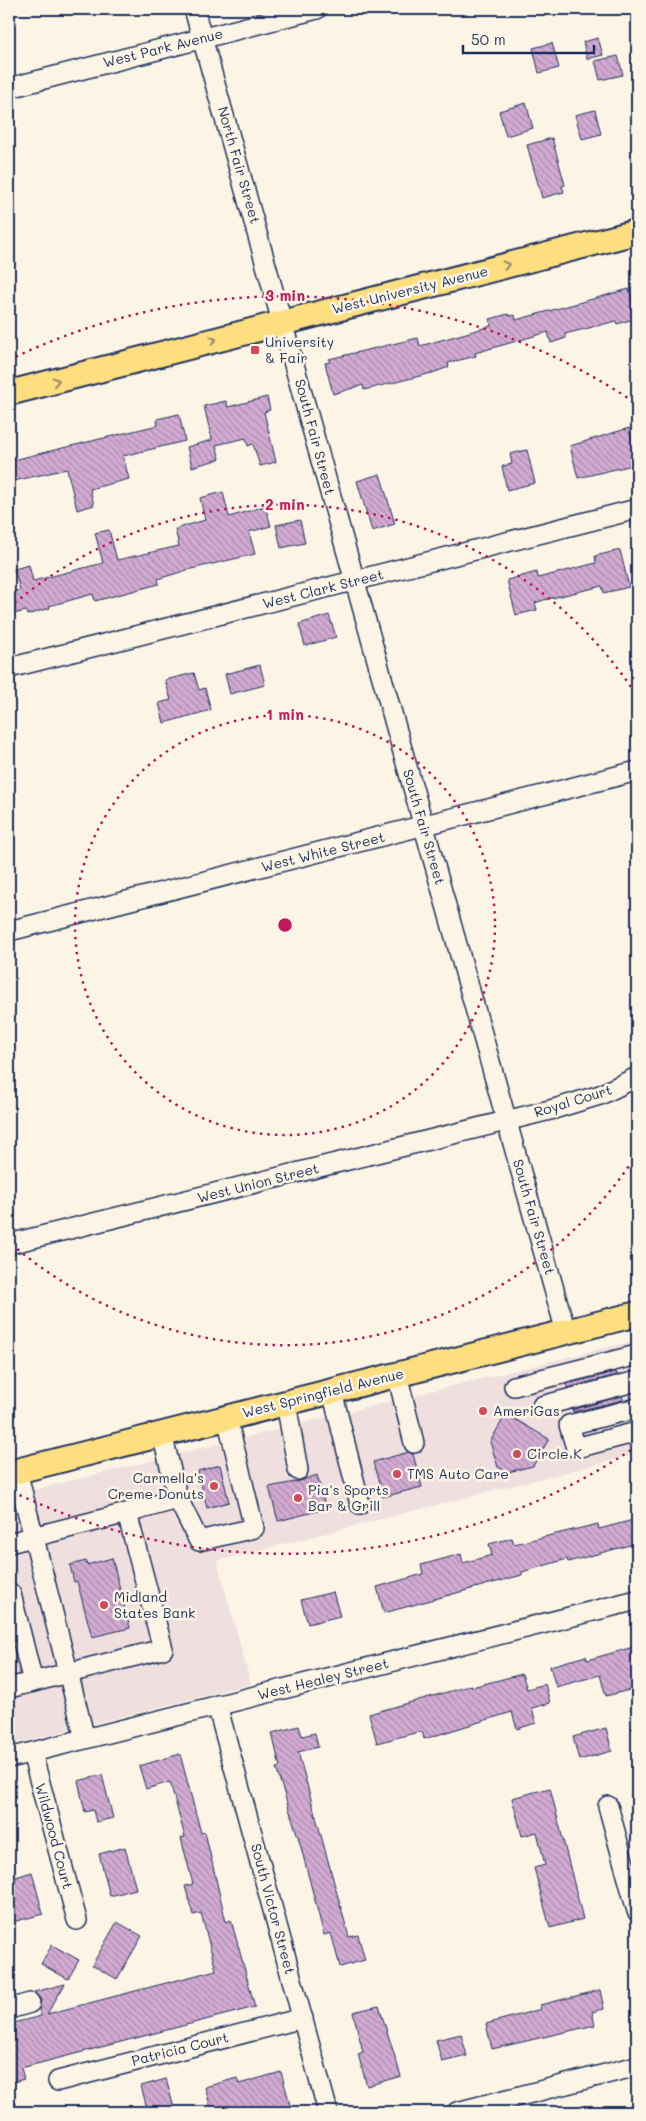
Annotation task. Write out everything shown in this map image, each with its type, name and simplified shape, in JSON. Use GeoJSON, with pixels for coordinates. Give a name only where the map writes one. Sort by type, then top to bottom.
{"type":"FeatureCollection","features":[{"type":"Feature","properties":{"kind":"main road","name":"West University Avenue"},"geometry":{"type":"LineString","coordinates":[[9,393],[637,232]]}},
{"type":"Feature","properties":{"kind":"main road","name":"West Springfield Avenue"},"geometry":{"type":"LineString","coordinates":[[13,1472],[637,1314]]}},
{"type":"Feature","properties":{"kind":"street","name":"North Fair Street"},"geometry":{"type":"LineString","coordinates":[[194,9],[283,322]]}},
{"type":"Feature","properties":{"kind":"street","name":"West Park Avenue"},"geometry":{"type":"LineString","coordinates":[[9,88],[318,9]]}},
{"type":"Feature","properties":{"kind":"street","name":"South Fair Street"},"geometry":{"type":"LineString","coordinates":[[283,322],[566,1332]]}},
{"type":"Feature","properties":{"kind":"street","name":"West Clark Street"},"geometry":{"type":"LineString","coordinates":[[9,668],[637,509]]}},
{"type":"Feature","properties":{"kind":"street","name":"West White Street"},"geometry":{"type":"LineString","coordinates":[[9,931],[637,771]]}},
{"type":"Feature","properties":{"kind":"street","name":"Royal Court"},"geometry":{"type":"LineString","coordinates":[[506,1120],[600,1095],[637,1078]]}},
{"type":"Feature","properties":{"kind":"street","name":"West Union Street"},"geometry":{"type":"LineString","coordinates":[[9,1244],[506,1120]]}},
{"type":"Feature","properties":{"kind":"street"},"geometry":{"type":"LineString","coordinates":[[514,1386],[637,1356],[637,1358]]}},
{"type":"Feature","properties":{"kind":"street"},"geometry":{"type":"LineString","coordinates":[[397,1374],[414,1443]]}},
{"type":"Feature","properties":{"kind":"street"},"geometry":{"type":"LineString","coordinates":[[542,1406],[637,1382]]}},
{"type":"Feature","properties":{"kind":"street"},"geometry":{"type":"LineString","coordinates":[[332,1391],[360,1504]]}},
{"type":"Feature","properties":{"kind":"street"},"geometry":{"type":"LineString","coordinates":[[286,1403],[298,1470]]}},
{"type":"Feature","properties":{"kind":"street"},"geometry":{"type":"LineString","coordinates":[[637,1408],[569,1425],[576,1448],[637,1432]]}},
{"type":"Feature","properties":{"kind":"street"},"geometry":{"type":"LineString","coordinates":[[162,1434],[178,1499],[199,1540],[254,1528],[227,1418]]}},
{"type":"Feature","properties":{"kind":"street"},"geometry":{"type":"LineString","coordinates":[[13,1472],[34,1536],[85,1739]]}},
{"type":"Feature","properties":{"kind":"street"},"geometry":{"type":"LineString","coordinates":[[9,1543],[178,1499]]}},
{"type":"Feature","properties":{"kind":"street"},"geometry":{"type":"LineString","coordinates":[[9,1688],[69,1675],[163,1650],[127,1513]]}},
{"type":"Feature","properties":{"kind":"street"},"geometry":{"type":"LineString","coordinates":[[12,1594],[33,1682]]}},
{"type":"Feature","properties":{"kind":"street","name":"West Healey Street"},"geometry":{"type":"LineString","coordinates":[[9,1758],[637,1600]]}},
{"type":"Feature","properties":{"kind":"street","name":"South Victor Street"},"geometry":{"type":"LineString","coordinates":[[217,1705],[328,2112]]}},
{"type":"Feature","properties":{"kind":"street","name":"Wildwood Court"},"geometry":{"type":"LineString","coordinates":[[32,1753],[77,1920]]}},
{"type":"Feature","properties":{"kind":"street"},"geometry":{"type":"LineString","coordinates":[[608,1806],[637,1911]]}},
{"type":"Feature","properties":{"kind":"street"},"geometry":{"type":"LineString","coordinates":[[9,2009],[30,2003]]}},
{"type":"Feature","properties":{"kind":"street","name":"Patricia Court"},"geometry":{"type":"LineString","coordinates":[[58,2081],[303,2018]]}},
{"type":"Feature","properties":{"kind":"street"},"geometry":{"type":"LineString","coordinates":[[457,2112],[637,2066]]}},
{"type":"Feature","properties":{"kind":"shaded area"},"geometry":{"type":"Polygon","coordinates":[[[637,1340],[637,1454],[217,1561],[251,1684],[9,1745],[9,1496],[637,1340]]]}},
{"type":"Feature","properties":{"kind":"building"},"geometry":{"type":"Polygon","coordinates":[[[598,38],[603,55],[587,59],[583,42],[598,38]]]}},
{"type":"Feature","properties":{"kind":"building"},"geometry":{"type":"Polygon","coordinates":[[[552,43],[559,68],[539,73],[533,48],[552,43]]]}},
{"type":"Feature","properties":{"kind":"building"},"geometry":{"type":"Polygon","coordinates":[[[618,56],[623,75],[600,80],[595,61],[618,56]]]}},
{"type":"Feature","properties":{"kind":"building"},"geometry":{"type":"Polygon","coordinates":[[[526,103],[533,128],[506,136],[499,111],[526,103]]]}},
{"type":"Feature","properties":{"kind":"building"},"geometry":{"type":"Polygon","coordinates":[[[595,110],[601,134],[582,139],[575,115],[595,110]]]}},
{"type":"Feature","properties":{"kind":"building"},"geometry":{"type":"Polygon","coordinates":[[[552,138],[565,185],[562,186],[564,192],[542,198],[527,145],[552,138]]]}},
{"type":"Feature","properties":{"kind":"building"},"geometry":{"type":"Polygon","coordinates":[[[629,289],[637,318],[617,324],[616,321],[565,334],[566,338],[551,343],[548,332],[475,353],[476,356],[448,363],[449,367],[432,373],[364,390],[363,385],[333,394],[325,363],[330,362],[329,359],[418,338],[420,346],[491,326],[490,319],[508,314],[509,316],[515,315],[516,320],[629,289]]]}},
{"type":"Feature","properties":{"kind":"building"},"geometry":{"type":"Polygon","coordinates":[[[267,397],[270,410],[264,412],[276,462],[260,466],[253,444],[248,446],[246,438],[216,445],[220,459],[192,467],[187,447],[212,440],[204,406],[226,401],[228,407],[267,397]]]}},
{"type":"Feature","properties":{"kind":"building"},"geometry":{"type":"Polygon","coordinates":[[[179,414],[185,441],[123,456],[129,479],[90,489],[94,505],[77,510],[67,469],[9,482],[9,461],[158,425],[157,419],[179,414]]]}},
{"type":"Feature","properties":{"kind":"building"},"geometry":{"type":"Polygon","coordinates":[[[629,428],[637,464],[578,478],[570,446],[629,428]]]}},
{"type":"Feature","properties":{"kind":"building"},"geometry":{"type":"Polygon","coordinates":[[[527,450],[535,483],[507,490],[502,466],[512,464],[510,454],[527,450]]]}},
{"type":"Feature","properties":{"kind":"building"},"geometry":{"type":"Polygon","coordinates":[[[380,474],[395,524],[372,531],[357,481],[380,474]]]}},
{"type":"Feature","properties":{"kind":"building"},"geometry":{"type":"Polygon","coordinates":[[[223,492],[229,517],[265,506],[271,526],[249,532],[255,554],[187,570],[158,579],[159,584],[95,601],[93,594],[49,606],[50,608],[27,615],[26,611],[9,615],[9,593],[20,590],[14,569],[29,565],[33,581],[103,563],[95,533],[109,530],[117,560],[179,546],[175,529],[205,520],[200,498],[223,492]]]}},
{"type":"Feature","properties":{"kind":"building"},"geometry":{"type":"Polygon","coordinates":[[[300,520],[305,543],[281,548],[276,525],[300,520]]]}},
{"type":"Feature","properties":{"kind":"building"},"geometry":{"type":"Polygon","coordinates":[[[620,550],[629,587],[604,593],[602,586],[544,600],[535,603],[537,610],[516,615],[507,580],[537,572],[538,578],[596,563],[595,556],[620,550]]]}},
{"type":"Feature","properties":{"kind":"building"},"geometry":{"type":"Polygon","coordinates":[[[329,615],[336,637],[305,646],[299,624],[329,615]]]}},
{"type":"Feature","properties":{"kind":"building"},"geometry":{"type":"Polygon","coordinates":[[[260,665],[265,685],[230,694],[225,674],[260,665]]]}},
{"type":"Feature","properties":{"kind":"building"},"geometry":{"type":"Polygon","coordinates":[[[194,673],[199,690],[205,688],[211,710],[164,723],[159,703],[171,700],[165,680],[194,673]]]}},
{"type":"Feature","properties":{"kind":"building"},"geometry":{"type":"Polygon","coordinates":[[[616,1372],[617,1375],[567,1388],[566,1384],[616,1372]]]}},
{"type":"Feature","properties":{"kind":"building"},"geometry":{"type":"Polygon","coordinates":[[[622,1396],[623,1400],[573,1412],[572,1410],[622,1396]]]}},
{"type":"Feature","properties":{"kind":"building","name":"Circle K"},"geometry":{"type":"Polygon","coordinates":[[[506,1414],[549,1439],[533,1466],[508,1472],[498,1467],[490,1442],[506,1414]]]}},
{"type":"Feature","properties":{"kind":"building","name":"TMS Auto Care"},"geometry":{"type":"Polygon","coordinates":[[[409,1452],[413,1454],[422,1487],[383,1497],[373,1462],[409,1452]]]}},
{"type":"Feature","properties":{"kind":"building","name":"Carmella's Creme Donuts"},"geometry":{"type":"Polygon","coordinates":[[[220,1465],[229,1502],[207,1508],[198,1471],[220,1465]]]}},
{"type":"Feature","properties":{"kind":"building","name":"Pia's Sports Bar & Grill"},"geometry":{"type":"Polygon","coordinates":[[[317,1475],[326,1509],[278,1521],[269,1487],[300,1481],[317,1475]]]}},
{"type":"Feature","properties":{"kind":"building"},"geometry":{"type":"Polygon","coordinates":[[[637,1519],[637,1543],[568,1562],[567,1559],[522,1572],[522,1575],[384,1613],[377,1587],[423,1574],[421,1565],[461,1554],[463,1563],[492,1555],[489,1544],[512,1538],[514,1544],[598,1524],[599,1529],[637,1519]]]}},
{"type":"Feature","properties":{"kind":"building","name":"Midland States Bank"},"geometry":{"type":"Polygon","coordinates":[[[112,1558],[130,1628],[92,1637],[77,1581],[74,1582],[70,1565],[86,1561],[87,1565],[112,1558]]]}},
{"type":"Feature","properties":{"kind":"building"},"geometry":{"type":"Polygon","coordinates":[[[333,1592],[340,1616],[308,1624],[301,1600],[333,1592]]]}},
{"type":"Feature","properties":{"kind":"building"},"geometry":{"type":"Polygon","coordinates":[[[637,1646],[637,1688],[606,1696],[600,1675],[556,1687],[550,1666],[586,1656],[587,1660],[637,1646]]]}},
{"type":"Feature","properties":{"kind":"building"},"geometry":{"type":"Polygon","coordinates":[[[522,1674],[527,1689],[545,1684],[550,1703],[532,1708],[536,1723],[517,1729],[512,1712],[424,1739],[422,1731],[377,1743],[369,1714],[472,1685],[472,1687],[522,1674]]]}},
{"type":"Feature","properties":{"kind":"building"},"geometry":{"type":"Polygon","coordinates":[[[299,1726],[302,1736],[315,1733],[318,1747],[298,1752],[349,1937],[358,1935],[365,1960],[340,1967],[331,1933],[324,1935],[299,1840],[276,1768],[280,1767],[272,1733],[299,1726]]]}},
{"type":"Feature","properties":{"kind":"building"},"geometry":{"type":"Polygon","coordinates":[[[606,1728],[612,1751],[579,1760],[573,1737],[606,1728]]]}},
{"type":"Feature","properties":{"kind":"building"},"geometry":{"type":"Polygon","coordinates":[[[180,1754],[201,1833],[205,1832],[226,1922],[231,1920],[255,2007],[21,2068],[24,2079],[9,2083],[9,2024],[41,2016],[39,2009],[41,2000],[34,1992],[65,1984],[47,2014],[216,1970],[201,1913],[193,1915],[185,1886],[193,1884],[181,1838],[185,1837],[170,1782],[146,1789],[139,1766],[180,1754]]]}},
{"type":"Feature","properties":{"kind":"building"},"geometry":{"type":"Polygon","coordinates":[[[102,1775],[113,1818],[96,1822],[93,1810],[85,1812],[78,1781],[102,1775]]]}},
{"type":"Feature","properties":{"kind":"building"},"geometry":{"type":"Polygon","coordinates":[[[550,1788],[583,1919],[550,1928],[534,1868],[545,1865],[537,1832],[522,1836],[512,1798],[550,1788]]]}},
{"type":"Feature","properties":{"kind":"building"},"geometry":{"type":"Polygon","coordinates":[[[125,1847],[136,1889],[110,1896],[99,1854],[125,1847]]]}},
{"type":"Feature","properties":{"kind":"building"},"geometry":{"type":"Polygon","coordinates":[[[32,1872],[43,1914],[9,1923],[9,1879],[32,1872]]]}},
{"type":"Feature","properties":{"kind":"building"},"geometry":{"type":"Polygon","coordinates":[[[117,1922],[142,1936],[117,1979],[92,1965],[117,1922]]]}},
{"type":"Feature","properties":{"kind":"building"},"geometry":{"type":"Polygon","coordinates":[[[52,1945],[79,1960],[68,1979],[41,1964],[52,1945]]]}},
{"type":"Feature","properties":{"kind":"building"},"geometry":{"type":"Polygon","coordinates":[[[600,1990],[604,2009],[592,2012],[595,2025],[492,2049],[486,2024],[541,2009],[540,2005],[600,1990]]]}},
{"type":"Feature","properties":{"kind":"building"},"geometry":{"type":"Polygon","coordinates":[[[379,2006],[401,2076],[367,2086],[358,2054],[363,2052],[353,2012],[379,2006]]]}},
{"type":"Feature","properties":{"kind":"building"},"geometry":{"type":"Polygon","coordinates":[[[461,2034],[467,2056],[442,2062],[436,2040],[461,2034]]]}},
{"type":"Feature","properties":{"kind":"building"},"geometry":{"type":"Polygon","coordinates":[[[281,2072],[291,2108],[276,2112],[212,2112],[205,2087],[237,2078],[239,2084],[281,2072]]]}},
{"type":"Feature","properties":{"kind":"building"},"geometry":{"type":"Polygon","coordinates":[[[166,2079],[175,2112],[148,2112],[141,2086],[166,2079]]]}},
{"type":"Feature","properties":{"kind":"place","name":"University & Fair"},"geometry":{"type":"Point","coordinates":[255,350]}},
{"type":"Feature","properties":{"kind":"place","name":"AmeriGas"},"geometry":{"type":"Point","coordinates":[483,1411]}},
{"type":"Feature","properties":{"kind":"place","name":"Circle K"},"geometry":{"type":"Point","coordinates":[517,1454]}},
{"type":"Feature","properties":{"kind":"place","name":"TMS Auto Care"},"geometry":{"type":"Point","coordinates":[397,1474]}},
{"type":"Feature","properties":{"kind":"place","name":"Carmella's Creme Donuts"},"geometry":{"type":"Point","coordinates":[214,1486]}},
{"type":"Feature","properties":{"kind":"place","name":"Pia's Sports Bar & Grill"},"geometry":{"type":"Point","coordinates":[298,1498]}},
{"type":"Feature","properties":{"kind":"place","name":"Midland States Bank"},"geometry":{"type":"Point","coordinates":[104,1605]}}]}
